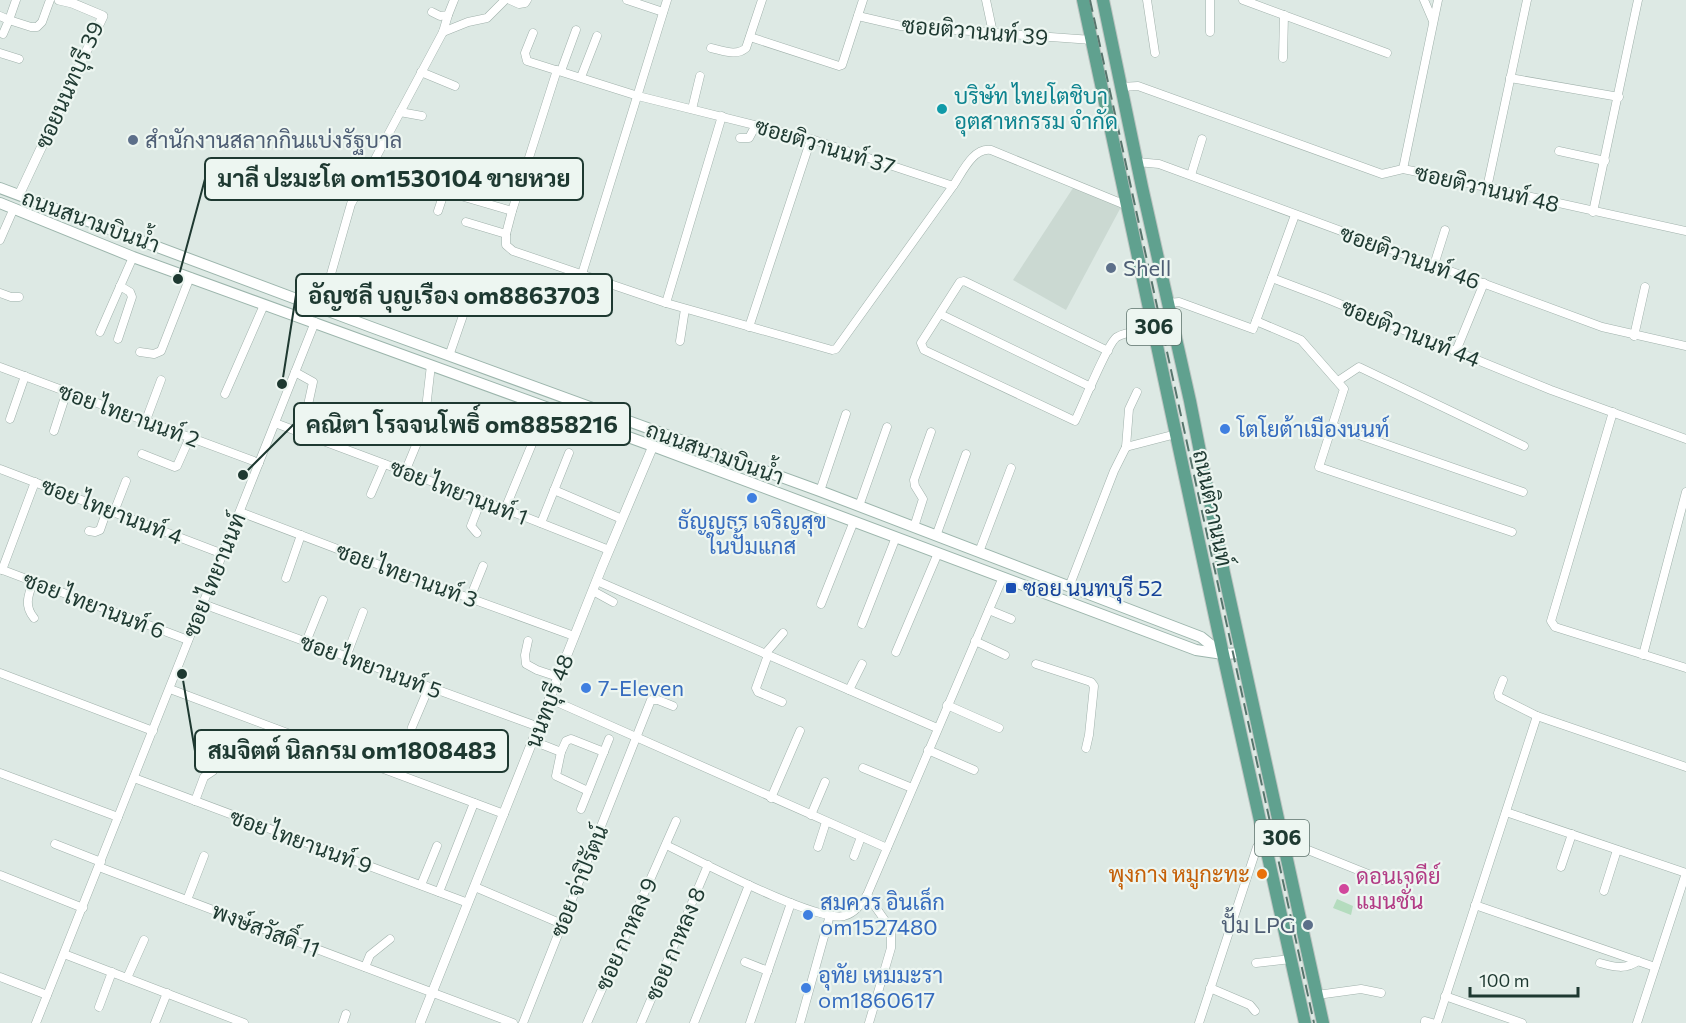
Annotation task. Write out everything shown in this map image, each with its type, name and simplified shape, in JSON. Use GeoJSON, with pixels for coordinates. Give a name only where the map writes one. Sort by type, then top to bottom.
{"type":"FeatureCollection","features":[{"type":"Feature","properties":{"kind":"main road","name":"ถนนติวานนท์"},"geometry":{"type":"LineString","coordinates":[[1083,0],[1223,654],[1305,1023]]}},
{"type":"Feature","properties":{"kind":"main road","name":"ถนนติวานนท์"},"geometry":{"type":"LineString","coordinates":[[1103,0],[1323,1023]]}},
{"type":"Feature","properties":{"kind":"main road"},"geometry":{"type":"LineString","coordinates":[[1124,190],[1142,187]]}},
{"type":"Feature","properties":{"kind":"main road","name":"ถนนสนามบินน้ำ"},"geometry":{"type":"LineString","coordinates":[[0,188],[321,309],[860,506],[1201,637],[1223,654]]}},
{"type":"Feature","properties":{"kind":"main road","name":"ถนนสนามบินน้ำ"},"geometry":{"type":"LineString","coordinates":[[0,203],[133,257],[653,446],[1196,650],[1223,654],[1242,652]]}},
{"type":"Feature","properties":{"kind":"main road"},"geometry":{"type":"LineString","coordinates":[[149,262],[157,246]]}},
{"type":"Feature","properties":{"kind":"main road"},"geometry":{"type":"LineString","coordinates":[[162,267],[169,250]]}},
{"type":"Feature","properties":{"kind":"main road"},"geometry":{"type":"LineString","coordinates":[[315,322],[321,309]]}},
{"type":"Feature","properties":{"kind":"main road"},"geometry":{"type":"LineString","coordinates":[[653,446],[658,432]]}},
{"type":"Feature","properties":{"kind":"street"},"geometry":{"type":"LineString","coordinates":[[3,34],[16,0]]}},
{"type":"Feature","properties":{"kind":"street"},"geometry":{"type":"LineString","coordinates":[[0,16],[31,27],[38,27],[50,0]]}},
{"type":"Feature","properties":{"kind":"street","name":"ซอยนนทบุรี 39"},"geometry":{"type":"LineString","coordinates":[[19,195],[104,16],[59,0]]}},
{"type":"Feature","properties":{"kind":"street"},"geometry":{"type":"LineString","coordinates":[[321,309],[345,217],[443,32],[454,0]]}},
{"type":"Feature","properties":{"kind":"street"},"geometry":{"type":"LineString","coordinates":[[443,32],[486,18],[505,0]]}},
{"type":"Feature","properties":{"kind":"street"},"geometry":{"type":"LineString","coordinates":[[510,0],[519,4],[527,0]]}},
{"type":"Feature","properties":{"kind":"street"},"geometry":{"type":"LineString","coordinates":[[627,0],[663,12]]}},
{"type":"Feature","properties":{"kind":"street"},"geometry":{"type":"LineString","coordinates":[[582,274],[667,0]]}},
{"type":"Feature","properties":{"kind":"street"},"geometry":{"type":"LineString","coordinates":[[711,48],[734,53],[746,48],[762,0]]}},
{"type":"Feature","properties":{"kind":"street"},"geometry":{"type":"LineString","coordinates":[[750,37],[835,66],[842,64],[863,0]]}},
{"type":"Feature","properties":{"kind":"street"},"geometry":{"type":"LineString","coordinates":[[986,0],[993,33]]}},
{"type":"Feature","properties":{"kind":"street"},"geometry":{"type":"LineString","coordinates":[[1147,0],[1155,53]]}},
{"type":"Feature","properties":{"kind":"street"},"geometry":{"type":"LineString","coordinates":[[1210,0],[1210,33]]}},
{"type":"Feature","properties":{"kind":"street"},"geometry":{"type":"LineString","coordinates":[[1243,0],[1387,53]]}},
{"type":"Feature","properties":{"kind":"street"},"geometry":{"type":"LineString","coordinates":[[1424,0],[1434,22]]}},
{"type":"Feature","properties":{"kind":"street"},"geometry":{"type":"LineString","coordinates":[[1403,170],[1438,0]]}},
{"type":"Feature","properties":{"kind":"street"},"geometry":{"type":"LineString","coordinates":[[1487,188],[1527,0]]}},
{"type":"Feature","properties":{"kind":"street"},"geometry":{"type":"LineString","coordinates":[[1593,212],[1638,0]]}},
{"type":"Feature","properties":{"kind":"street"},"geometry":{"type":"LineString","coordinates":[[432,12],[440,16],[448,15]]}},
{"type":"Feature","properties":{"kind":"street"},"geometry":{"type":"LineString","coordinates":[[1283,58],[1284,15]]}},
{"type":"Feature","properties":{"kind":"street","name":"ซอยติวานนท์ 39"},"geometry":{"type":"LineString","coordinates":[[858,16],[901,26],[1092,40]]}},
{"type":"Feature","properties":{"kind":"street"},"geometry":{"type":"LineString","coordinates":[[576,30],[559,71],[512,211],[506,245],[513,251],[666,303],[832,350],[836,349],[976,153],[984,149],[1128,207]]}},
{"type":"Feature","properties":{"kind":"street","name":"ซอยติวานนท์ 37"},"geometry":{"type":"LineString","coordinates":[[533,33],[525,53],[528,61],[638,96],[811,139],[953,186]]}},
{"type":"Feature","properties":{"kind":"street"},"geometry":{"type":"LineString","coordinates":[[580,77],[597,36]]}},
{"type":"Feature","properties":{"kind":"street"},"geometry":{"type":"LineString","coordinates":[[0,53],[19,59]]}},
{"type":"Feature","properties":{"kind":"street"},"geometry":{"type":"LineString","coordinates":[[421,72],[455,86]]}},
{"type":"Feature","properties":{"kind":"street"},"geometry":{"type":"LineString","coordinates":[[692,109],[700,76]]}},
{"type":"Feature","properties":{"kind":"street"},"geometry":{"type":"LineString","coordinates":[[1510,78],[1619,97]]}},
{"type":"Feature","properties":{"kind":"street","name":"ซอยติวานนท์ 48"},"geometry":{"type":"LineString","coordinates":[[1121,87],[1138,86],[1382,174],[1403,170],[1686,231]]}},
{"type":"Feature","properties":{"kind":"street"},"geometry":{"type":"LineString","coordinates":[[400,112],[422,116]]}},
{"type":"Feature","properties":{"kind":"street"},"geometry":{"type":"LineString","coordinates":[[666,303],[722,116]]}},
{"type":"Feature","properties":{"kind":"street"},"geometry":{"type":"LineString","coordinates":[[740,138],[749,138],[756,125]]}},
{"type":"Feature","properties":{"kind":"street"},"geometry":{"type":"LineString","coordinates":[[748,327],[811,139]]}},
{"type":"Feature","properties":{"kind":"street"},"geometry":{"type":"LineString","coordinates":[[1191,176],[1202,139]]}},
{"type":"Feature","properties":{"kind":"street"},"geometry":{"type":"LineString","coordinates":[[1559,152],[1605,161]]}},
{"type":"Feature","properties":{"kind":"street","name":"ซอยติวานนท์ 46"},"geometry":{"type":"LineString","coordinates":[[1137,162],[1152,162],[1602,327],[1686,346]]}},
{"type":"Feature","properties":{"kind":"street"},"geometry":{"type":"LineString","coordinates":[[433,168],[518,193]]}},
{"type":"Feature","properties":{"kind":"street"},"geometry":{"type":"LineString","coordinates":[[363,181],[389,189]]}},
{"type":"Feature","properties":{"kind":"street"},"geometry":{"type":"LineString","coordinates":[[438,211],[447,192],[512,211]]}},
{"type":"Feature","properties":{"kind":"street"},"geometry":{"type":"LineString","coordinates":[[0,240],[14,208]]}},
{"type":"Feature","properties":{"kind":"street"},"geometry":{"type":"LineString","coordinates":[[1168,303],[1179,302],[1253,329],[1295,215]]}},
{"type":"Feature","properties":{"kind":"street"},"geometry":{"type":"LineString","coordinates":[[466,222],[507,234]]}},
{"type":"Feature","properties":{"kind":"street"},"geometry":{"type":"LineString","coordinates":[[1434,265],[1445,230]]}},
{"type":"Feature","properties":{"kind":"street"},"geometry":{"type":"LineString","coordinates":[[100,332],[133,257]]}},
{"type":"Feature","properties":{"kind":"street"},"geometry":{"type":"LineString","coordinates":[[140,352],[154,354],[161,351],[190,277]]}},
{"type":"Feature","properties":{"kind":"street","name":"ซอยติวานนท์ 44"},"geometry":{"type":"LineString","coordinates":[[1272,278],[1686,439]]}},
{"type":"Feature","properties":{"kind":"street"},"geometry":{"type":"LineString","coordinates":[[1108,351],[964,281],[960,282],[921,343],[924,350],[1075,421],[1108,351],[1112,342],[1118,336],[1154,328]]}},
{"type":"Feature","properties":{"kind":"street"},"geometry":{"type":"LineString","coordinates":[[1456,351],[1484,283]]}},
{"type":"Feature","properties":{"kind":"street"},"geometry":{"type":"LineString","coordinates":[[118,339],[132,297],[130,292],[120,286]]}},
{"type":"Feature","properties":{"kind":"street"},"geometry":{"type":"LineString","coordinates":[[1634,336],[1645,287]]}},
{"type":"Feature","properties":{"kind":"street"},"geometry":{"type":"LineString","coordinates":[[0,293],[19,297]]}},
{"type":"Feature","properties":{"kind":"street"},"geometry":{"type":"LineString","coordinates":[[449,356],[468,300]]}},
{"type":"Feature","properties":{"kind":"street"},"geometry":{"type":"LineString","coordinates":[[225,394],[264,304]]}},
{"type":"Feature","properties":{"kind":"street"},"geometry":{"type":"LineString","coordinates":[[680,341],[685,309]]}},
{"type":"Feature","properties":{"kind":"street"},"geometry":{"type":"LineString","coordinates":[[940,314],[1091,387]]}},
{"type":"Feature","properties":{"kind":"street"},"geometry":{"type":"LineString","coordinates":[[1256,321],[1301,340],[1344,389],[1319,467],[1512,532]]}},
{"type":"Feature","properties":{"kind":"street","name":"ซอย ไทยานนท์"},"geometry":{"type":"LineString","coordinates":[[36,1023],[315,322]]}},
{"type":"Feature","properties":{"kind":"street"},"geometry":{"type":"LineString","coordinates":[[405,472],[424,426],[431,365]]}},
{"type":"Feature","properties":{"kind":"street","name":"ซอย ไทยานนท์ 2"},"geometry":{"type":"LineString","coordinates":[[0,367],[259,463]]}},
{"type":"Feature","properties":{"kind":"street"},"geometry":{"type":"LineString","coordinates":[[1338,381],[1359,368],[1524,446]]}},
{"type":"Feature","properties":{"kind":"street"},"geometry":{"type":"LineString","coordinates":[[295,372],[313,382],[308,405],[315,413]]}},
{"type":"Feature","properties":{"kind":"street"},"geometry":{"type":"LineString","coordinates":[[10,419],[25,376]]}},
{"type":"Feature","properties":{"kind":"street"},"geometry":{"type":"LineString","coordinates":[[146,420],[161,380]]}},
{"type":"Feature","properties":{"kind":"street"},"geometry":{"type":"LineString","coordinates":[[54,431],[67,392]]}},
{"type":"Feature","properties":{"kind":"street"},"geometry":{"type":"LineString","coordinates":[[1069,587],[1114,471],[1126,447],[1129,409],[1137,392]]}},
{"type":"Feature","properties":{"kind":"street"},"geometry":{"type":"LineString","coordinates":[[1613,412],[1551,621],[1555,627],[1686,668]]}},
{"type":"Feature","properties":{"kind":"street"},"geometry":{"type":"LineString","coordinates":[[820,491],[846,414]]}},
{"type":"Feature","properties":{"kind":"street","name":"ซอย ไทยานนท์ 1"},"geometry":{"type":"LineString","coordinates":[[275,423],[609,550]]}},
{"type":"Feature","properties":{"kind":"street"},"geometry":{"type":"LineString","coordinates":[[1333,426],[1523,492]]}},
{"type":"Feature","properties":{"kind":"street"},"geometry":{"type":"LineString","coordinates":[[860,506],[887,427]]}},
{"type":"Feature","properties":{"kind":"street"},"geometry":{"type":"LineString","coordinates":[[505,509],[537,432]]}},
{"type":"Feature","properties":{"kind":"street"},"geometry":{"type":"LineString","coordinates":[[914,527],[923,499],[914,480],[932,432]]}},
{"type":"Feature","properties":{"kind":"street"},"geometry":{"type":"LineString","coordinates":[[1126,447],[1176,434]]}},
{"type":"Feature","properties":{"kind":"street"},"geometry":{"type":"LineString","coordinates":[[142,454],[175,467],[190,437]]}},
{"type":"Feature","properties":{"kind":"street","name":"นนทบุรี 48"},"geometry":{"type":"LineString","coordinates":[[420,1023],[574,636],[653,446]]}},
{"type":"Feature","properties":{"kind":"street"},"geometry":{"type":"LineString","coordinates":[[541,523],[569,453]]}},
{"type":"Feature","properties":{"kind":"street"},"geometry":{"type":"LineString","coordinates":[[936,536],[966,454]]}},
{"type":"Feature","properties":{"kind":"street"},"geometry":{"type":"LineString","coordinates":[[371,494],[384,464]]}},
{"type":"Feature","properties":{"kind":"street"},"geometry":{"type":"LineString","coordinates":[[979,552],[1011,468]]}},
{"type":"Feature","properties":{"kind":"street","name":"ซอย ไทยานนท์ 4"},"geometry":{"type":"LineString","coordinates":[[0,469],[223,554]]}},
{"type":"Feature","properties":{"kind":"street"},"geometry":{"type":"LineString","coordinates":[[89,531],[100,530],[126,481]]}},
{"type":"Feature","properties":{"kind":"street"},"geometry":{"type":"LineString","coordinates":[[1,570],[35,482]]}},
{"type":"Feature","properties":{"kind":"street"},"geometry":{"type":"LineString","coordinates":[[554,490],[622,519]]}},
{"type":"Feature","properties":{"kind":"street"},"geometry":{"type":"LineString","coordinates":[[1643,655],[1686,492]]}},
{"type":"Feature","properties":{"kind":"street"},"geometry":{"type":"LineString","coordinates":[[477,533],[471,526],[481,500]]}},
{"type":"Feature","properties":{"kind":"street","name":"ซอย ไทยานนท์ 3"},"geometry":{"type":"LineString","coordinates":[[240,512],[574,636]]}},
{"type":"Feature","properties":{"kind":"street"},"geometry":{"type":"LineString","coordinates":[[821,604],[854,521]]}},
{"type":"Feature","properties":{"kind":"street"},"geometry":{"type":"LineString","coordinates":[[286,578],[301,535]]}},
{"type":"Feature","properties":{"kind":"street"},"geometry":{"type":"LineString","coordinates":[[862,624],[896,537]]}},
{"type":"Feature","properties":{"kind":"street"},"geometry":{"type":"LineString","coordinates":[[896,652],[938,553]]}},
{"type":"Feature","properties":{"kind":"street"},"geometry":{"type":"LineString","coordinates":[[470,598],[483,566]]}},
{"type":"Feature","properties":{"kind":"street","name":"ซอย ไทยานนท์ 6"},"geometry":{"type":"LineString","coordinates":[[1,570],[188,640]]}},
{"type":"Feature","properties":{"kind":"street"},"geometry":{"type":"LineString","coordinates":[[666,845],[791,903],[830,915],[844,916],[858,909],[867,895],[1003,578]]}},
{"type":"Feature","properties":{"kind":"street"},"geometry":{"type":"LineString","coordinates":[[597,581],[937,728]]}},
{"type":"Feature","properties":{"kind":"street"},"geometry":{"type":"LineString","coordinates":[[33,582],[27,607],[34,618]]}},
{"type":"Feature","properties":{"kind":"street"},"geometry":{"type":"LineString","coordinates":[[593,591],[613,602]]}},
{"type":"Feature","properties":{"kind":"street"},"geometry":{"type":"LineString","coordinates":[[306,642],[323,600]]}},
{"type":"Feature","properties":{"kind":"street","name":"ซอย ไทยานนท์ 5"},"geometry":{"type":"LineString","coordinates":[[203,604],[539,727]]}},
{"type":"Feature","properties":{"kind":"street"},"geometry":{"type":"LineString","coordinates":[[989,610],[1011,619]]}},
{"type":"Feature","properties":{"kind":"street"},"geometry":{"type":"LineString","coordinates":[[346,657],[363,612]]}},
{"type":"Feature","properties":{"kind":"street"},"geometry":{"type":"LineString","coordinates":[[782,702],[758,692],[756,688],[766,655],[783,633]]}},
{"type":"Feature","properties":{"kind":"street"},"geometry":{"type":"LineString","coordinates":[[528,641],[526,664],[558,677]]}},
{"type":"Feature","properties":{"kind":"street"},"geometry":{"type":"LineString","coordinates":[[975,641],[1005,655]]}},
{"type":"Feature","properties":{"kind":"street"},"geometry":{"type":"LineString","coordinates":[[849,690],[862,664]]}},
{"type":"Feature","properties":{"kind":"street"},"geometry":{"type":"LineString","coordinates":[[1036,664],[1091,682],[1094,686],[1086,748]]}},
{"type":"Feature","properties":{"kind":"street"},"geometry":{"type":"LineString","coordinates":[[0,673],[153,731]]}},
{"type":"Feature","properties":{"kind":"street"},"geometry":{"type":"LineString","coordinates":[[1503,680],[1498,693],[1499,697],[1537,716],[1686,767]]}},
{"type":"Feature","properties":{"kind":"street"},"geometry":{"type":"LineString","coordinates":[[412,727],[429,687]]}},
{"type":"Feature","properties":{"kind":"street"},"geometry":{"type":"LineString","coordinates":[[170,689],[504,814]]}},
{"type":"Feature","properties":{"kind":"street"},"geometry":{"type":"LineString","coordinates":[[550,699],[636,739],[887,848]]}},
{"type":"Feature","properties":{"kind":"street","name":"ซอย จ่าปิรัตน์"},"geometry":{"type":"LineString","coordinates":[[523,1023],[651,700],[658,700],[673,706]]}},
{"type":"Feature","properties":{"kind":"street"},"geometry":{"type":"LineString","coordinates":[[947,705],[999,728]]}},
{"type":"Feature","properties":{"kind":"street"},"geometry":{"type":"LineString","coordinates":[[1437,1023],[1537,716]]}},
{"type":"Feature","properties":{"kind":"street"},"geometry":{"type":"LineString","coordinates":[[771,798],[800,731]]}},
{"type":"Feature","properties":{"kind":"street"},"geometry":{"type":"LineString","coordinates":[[588,791],[556,776],[561,752],[568,739],[604,752]]}},
{"type":"Feature","properties":{"kind":"street"},"geometry":{"type":"LineString","coordinates":[[581,809],[609,739]]}},
{"type":"Feature","properties":{"kind":"street"},"geometry":{"type":"LineString","coordinates":[[533,741],[561,752]]}},
{"type":"Feature","properties":{"kind":"street"},"geometry":{"type":"LineString","coordinates":[[928,750],[974,770]]}},
{"type":"Feature","properties":{"kind":"street"},"geometry":{"type":"LineString","coordinates":[[863,768],[912,788]]}},
{"type":"Feature","properties":{"kind":"street"},"geometry":{"type":"LineString","coordinates":[[195,801],[204,777],[213,771]]}},
{"type":"Feature","properties":{"kind":"street"},"geometry":{"type":"LineString","coordinates":[[0,773],[118,817]]}},
{"type":"Feature","properties":{"kind":"street","name":"ซอย ไทยานนท์ 9"},"geometry":{"type":"LineString","coordinates":[[134,778],[468,903]]}},
{"type":"Feature","properties":{"kind":"street"},"geometry":{"type":"LineString","coordinates":[[811,815],[825,783]]}},
{"type":"Feature","properties":{"kind":"street"},"geometry":{"type":"LineString","coordinates":[[439,892],[474,803]]}},
{"type":"Feature","properties":{"kind":"street"},"geometry":{"type":"LineString","coordinates":[[1506,812],[1686,873],[1637,1023]]}},
{"type":"Feature","properties":{"kind":"street","name":"ซอย กาหลง 9"},"geometry":{"type":"LineString","coordinates":[[587,1023],[676,821]]}},
{"type":"Feature","properties":{"kind":"street"},"geometry":{"type":"LineString","coordinates":[[819,847],[826,822]]}},
{"type":"Feature","properties":{"kind":"street"},"geometry":{"type":"LineString","coordinates":[[1561,867],[1572,834]]}},
{"type":"Feature","properties":{"kind":"street"},"geometry":{"type":"LineString","coordinates":[[854,856],[861,837]]}},
{"type":"Feature","properties":{"kind":"street"},"geometry":{"type":"LineString","coordinates":[[1199,1023],[1257,847],[1264,840]]}},
{"type":"Feature","properties":{"kind":"street"},"geometry":{"type":"LineString","coordinates":[[1283,840],[1383,880]]}},
{"type":"Feature","properties":{"kind":"street"},"geometry":{"type":"LineString","coordinates":[[55,844],[100,865]]}},
{"type":"Feature","properties":{"kind":"street"},"geometry":{"type":"LineString","coordinates":[[421,885],[437,846]]}},
{"type":"Feature","properties":{"kind":"street"},"geometry":{"type":"LineString","coordinates":[[1604,891],[1617,850]]}},
{"type":"Feature","properties":{"kind":"street"},"geometry":{"type":"LineString","coordinates":[[187,900],[204,856]]}},
{"type":"Feature","properties":{"kind":"street","name":"พงษ์สวัสดิ์ 11"},"geometry":{"type":"LineString","coordinates":[[100,865],[513,1023]]}},
{"type":"Feature","properties":{"kind":"street","name":"ซอย กาหลง 8"},"geometry":{"type":"LineString","coordinates":[[641,1023],[708,865]]}},
{"type":"Feature","properties":{"kind":"street"},"geometry":{"type":"LineString","coordinates":[[0,875],[83,908]]}},
{"type":"Feature","properties":{"kind":"street"},"geometry":{"type":"LineString","coordinates":[[694,1023],[749,885]]}},
{"type":"Feature","properties":{"kind":"street"},"geometry":{"type":"LineString","coordinates":[[475,887],[562,924]]}},
{"type":"Feature","properties":{"kind":"street"},"geometry":{"type":"LineString","coordinates":[[867,895],[891,929],[891,948],[869,1023]]}},
{"type":"Feature","properties":{"kind":"street"},"geometry":{"type":"LineString","coordinates":[[750,1023],[791,903]]}},
{"type":"Feature","properties":{"kind":"street"},"geometry":{"type":"LineString","coordinates":[[1475,905],[1655,967]]}},
{"type":"Feature","properties":{"kind":"street"},"geometry":{"type":"LineString","coordinates":[[800,1023],[830,915]]}},
{"type":"Feature","properties":{"kind":"street"},"geometry":{"type":"LineString","coordinates":[[365,967],[370,955],[390,939]]}},
{"type":"Feature","properties":{"kind":"street"},"geometry":{"type":"LineString","coordinates":[[127,978],[144,940]]}},
{"type":"Feature","properties":{"kind":"street"},"geometry":{"type":"LineString","coordinates":[[64,954],[244,1023]]}},
{"type":"Feature","properties":{"kind":"street"},"geometry":{"type":"LineString","coordinates":[[1256,963],[1291,959]]}},
{"type":"Feature","properties":{"kind":"street"},"geometry":{"type":"LineString","coordinates":[[1600,963],[1624,967],[1632,966],[1638,961]]}},
{"type":"Feature","properties":{"kind":"street"},"geometry":{"type":"LineString","coordinates":[[745,962],[768,971]]}},
{"type":"Feature","properties":{"kind":"street"},"geometry":{"type":"LineString","coordinates":[[99,1007],[112,972]]}},
{"type":"Feature","properties":{"kind":"street"},"geometry":{"type":"LineString","coordinates":[[0,977],[47,995]]}},
{"type":"Feature","properties":{"kind":"street"},"geometry":{"type":"LineString","coordinates":[[1210,988],[1250,1005],[1255,1011]]}},
{"type":"Feature","properties":{"kind":"street"},"geometry":{"type":"LineString","coordinates":[[1317,995],[1361,989],[1382,993]]}},
{"type":"Feature","properties":{"kind":"street"},"geometry":{"type":"LineString","coordinates":[[155,1023],[167,993]]}},
{"type":"Feature","properties":{"kind":"street"},"geometry":{"type":"LineString","coordinates":[[1445,996],[1522,1023]]}},
{"type":"Feature","properties":{"kind":"street"},"geometry":{"type":"LineString","coordinates":[[343,1023],[346,1014]]}},
{"type":"Feature","properties":{"kind":"street"},"geometry":{"type":"LineString","coordinates":[[1425,1023],[1425,1021],[1432,1023]]}},
{"type":"Feature","properties":{"kind":"shaded area","name":"บริษัท ไทยโตชิบา อุตสาหกรรม จำกัด"},"geometry":{"type":"Polygon","coordinates":[[[1073,188],[1121,207],[1066,310],[1013,280],[1073,188]]]}},
{"type":"Feature","properties":{"kind":"green space"},"geometry":{"type":"Polygon","coordinates":[[[1337,899],[1353,906],[1351,915],[1333,908],[1337,899]]]}},
{"type":"Feature","properties":{"kind":"railway"},"geometry":{"type":"LineString","coordinates":[[1090,0],[1314,1023]]}},
{"type":"Feature","properties":{"kind":"place","name":"บริษัท ไทยโตชิบา อุตสาหกรรม จำกัด"},"geometry":{"type":"Point","coordinates":[942,109]}},
{"type":"Feature","properties":{"kind":"place","name":"สำนักงานสลากกินแบ่งรัฐบาล"},"geometry":{"type":"Point","coordinates":[133,140]}},
{"type":"Feature","properties":{"kind":"place","name":"Shell"},"geometry":{"type":"Point","coordinates":[1111,268]}},
{"type":"Feature","properties":{"kind":"place","name":"มาลี ปะมะโต om1530104 ขายหวย"},"geometry":{"type":"Point","coordinates":[178,279]}},
{"type":"Feature","properties":{"kind":"place","name":"อัญชลี บุญเรือง om8863703"},"geometry":{"type":"Point","coordinates":[282,384]}},
{"type":"Feature","properties":{"kind":"place","name":"โตโยต้าเมืองนนท์"},"geometry":{"type":"Point","coordinates":[1225,429]}},
{"type":"Feature","properties":{"kind":"place","name":"คณิตา โรจจนโพธิ์ om8858216"},"geometry":{"type":"Point","coordinates":[243,475]}},
{"type":"Feature","properties":{"kind":"place","name":"ธัญญธร เจริญสุข ในปั้มแกส"},"geometry":{"type":"Point","coordinates":[752,498]}},
{"type":"Feature","properties":{"kind":"place","name":"ซอย นนทบุรี 52"},"geometry":{"type":"Point","coordinates":[1011,588]}},
{"type":"Feature","properties":{"kind":"place","name":"สมจิตต์ นิลกรม om1808483"},"geometry":{"type":"Point","coordinates":[182,674]}},
{"type":"Feature","properties":{"kind":"place","name":"7-Eleven"},"geometry":{"type":"Point","coordinates":[586,688]}},
{"type":"Feature","properties":{"kind":"place","name":"พุงกาง หมูกะทะ"},"geometry":{"type":"Point","coordinates":[1262,874]}},
{"type":"Feature","properties":{"kind":"place","name":"ดอนเจดีย์ แมนชั่น"},"geometry":{"type":"Point","coordinates":[1344,889]}},
{"type":"Feature","properties":{"kind":"place","name":"สมควร อินเล็ก om1527480"},"geometry":{"type":"Point","coordinates":[808,915]}},
{"type":"Feature","properties":{"kind":"place","name":"ปั้ม LPG"},"geometry":{"type":"Point","coordinates":[1308,925]}},
{"type":"Feature","properties":{"kind":"place","name":"อุทัย เหมมะรา om1860617"},"geometry":{"type":"Point","coordinates":[806,988]}}]}
